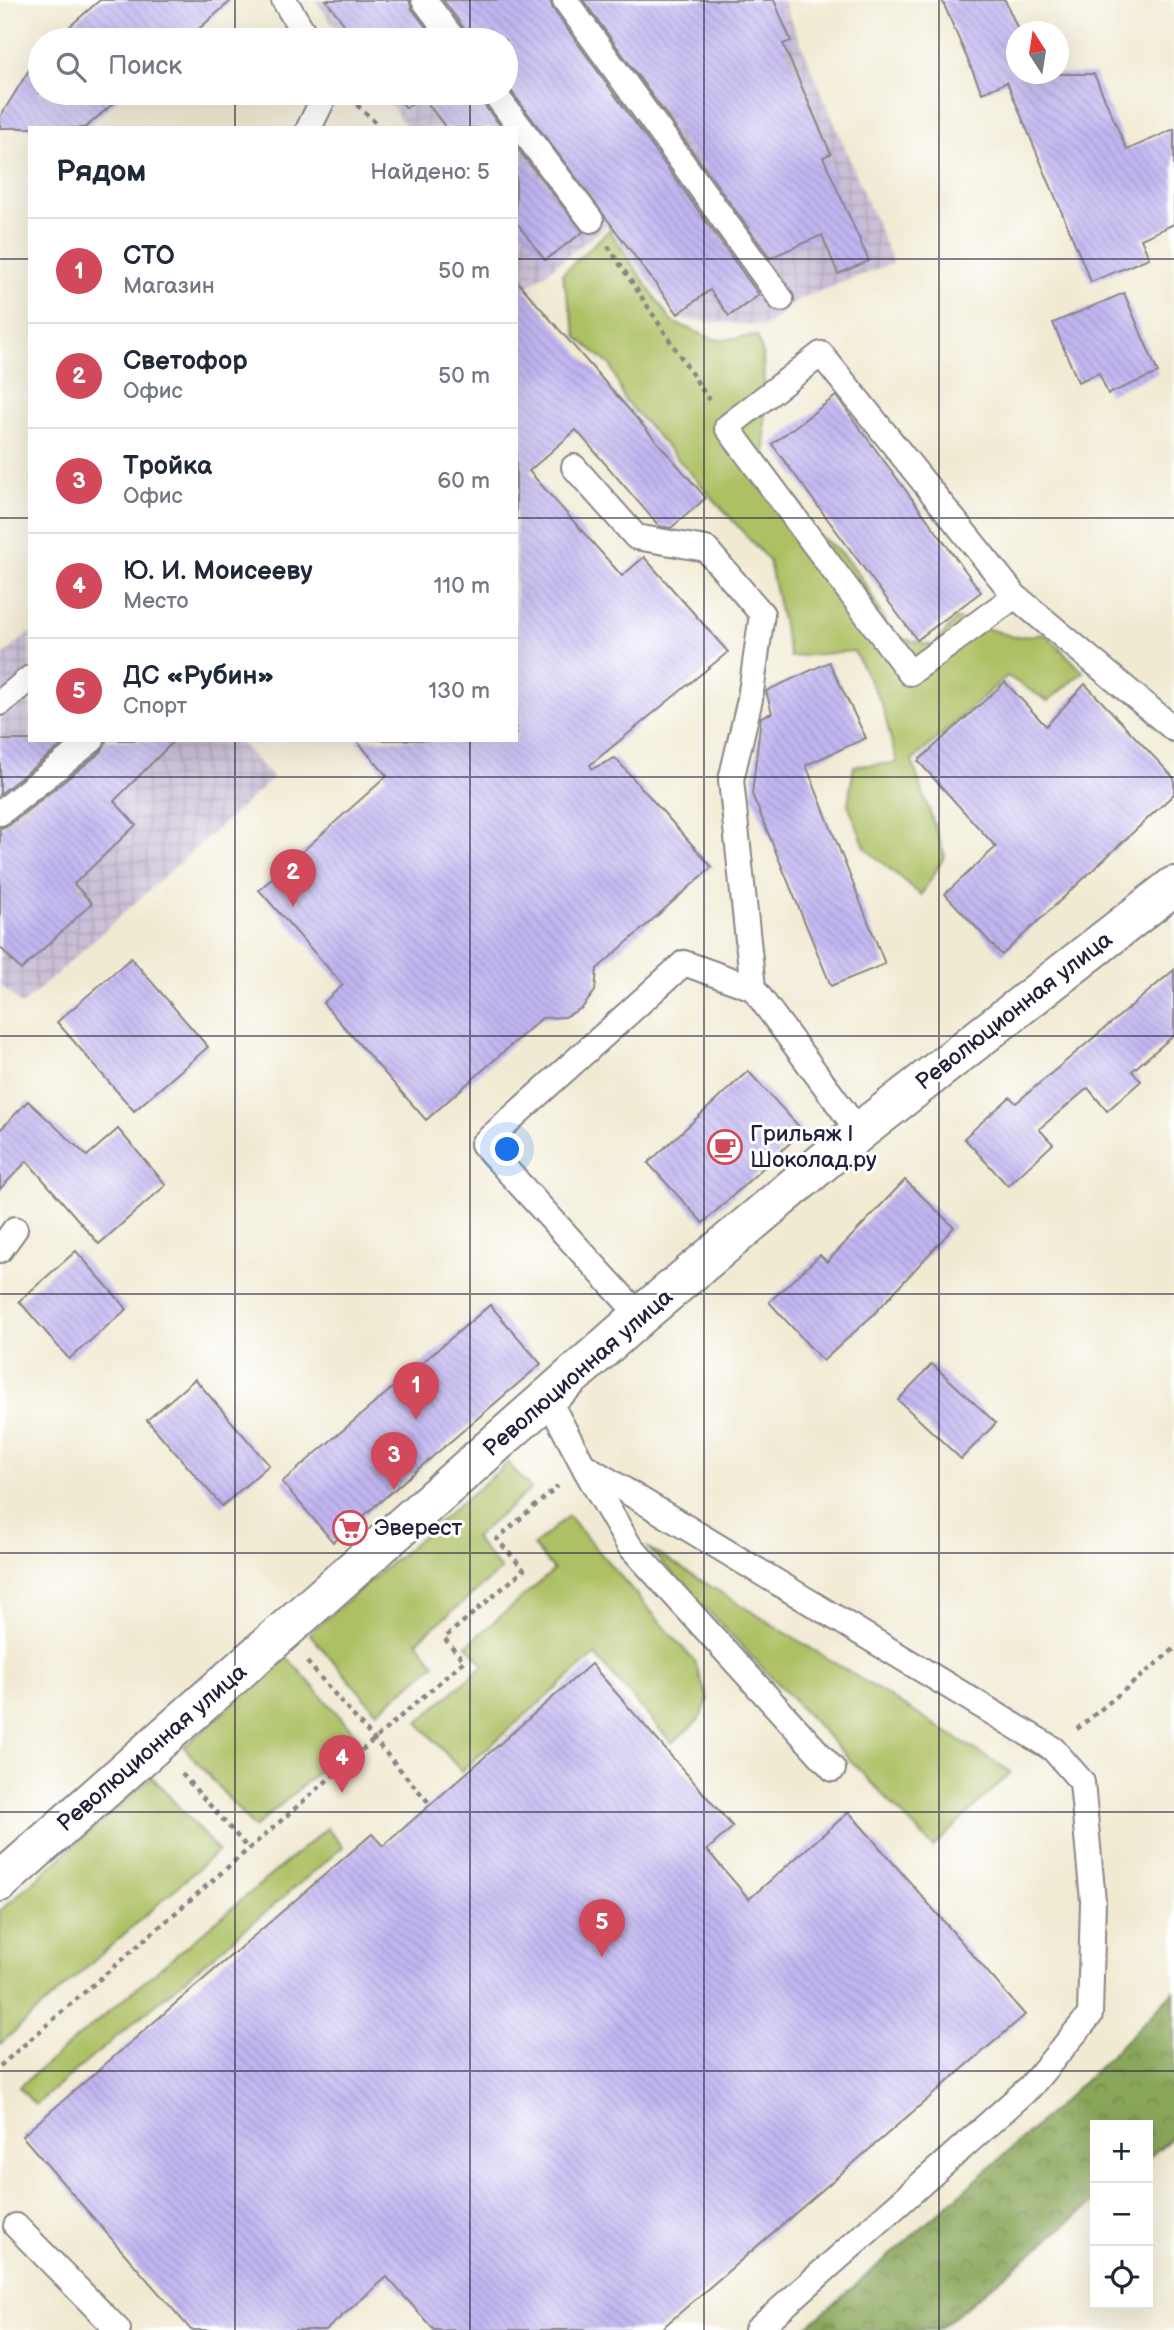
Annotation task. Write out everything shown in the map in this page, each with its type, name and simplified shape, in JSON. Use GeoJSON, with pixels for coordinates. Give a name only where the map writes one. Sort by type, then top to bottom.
{"type":"FeatureCollection","features":[{"type":"Feature","properties":{"kind":"street","name":"Революционная улица"},"geometry":{"type":"LineString","coordinates":[[0,1882],[640,1316],[859,1132],[1174,886]]}},
{"type":"Feature","properties":{"kind":"lane"},"geometry":{"type":"LineString","coordinates":[[284,0],[301,28]]}},
{"type":"Feature","properties":{"kind":"lane"},"geometry":{"type":"LineString","coordinates":[[424,0],[445,28]]}},
{"type":"Feature","properties":{"kind":"lane"},"geometry":{"type":"LineString","coordinates":[[565,0],[781,299]]}},
{"type":"Feature","properties":{"kind":"lane"},"geometry":{"type":"LineString","coordinates":[[310,126],[320,105]]}},
{"type":"Feature","properties":{"kind":"lane"},"geometry":{"type":"LineString","coordinates":[[503,105],[591,220]]}},
{"type":"Feature","properties":{"kind":"lane"},"geometry":{"type":"LineString","coordinates":[[1015,596],[910,673],[727,427],[821,354],[1015,596],[1174,729]]}},
{"type":"Feature","properties":{"kind":"lane"},"geometry":{"type":"LineString","coordinates":[[574,467],[636,537],[706,548],[762,614],[750,699],[731,780],[753,988],[859,1132]]}},
{"type":"Feature","properties":{"kind":"lane"},"geometry":{"type":"LineString","coordinates":[[0,703],[28,680]]}},
{"type":"Feature","properties":{"kind":"lane"},"geometry":{"type":"LineString","coordinates":[[0,813],[89,742]]}},
{"type":"Feature","properties":{"kind":"lane"},"geometry":{"type":"LineString","coordinates":[[640,1316],[483,1144],[684,963],[753,988]]}},
{"type":"Feature","properties":{"kind":"lane"},"geometry":{"type":"LineString","coordinates":[[0,1250],[15,1229]]}},
{"type":"Feature","properties":{"kind":"lane"},"geometry":{"type":"LineString","coordinates":[[548,1399],[629,1545],[833,1769]]}},
{"type":"Feature","properties":{"kind":"lane"},"geometry":{"type":"LineString","coordinates":[[583,1465],[1053,1749],[1082,1783],[1093,1901],[1090,2015],[1030,2087],[757,2330]]}},
{"type":"Feature","properties":{"kind":"lane"},"geometry":{"type":"LineString","coordinates":[[16,2226],[118,2330]]}},
{"type":"Feature","properties":{"kind":"path"},"geometry":{"type":"LineString","coordinates":[[356,105],[379,126]]}},
{"type":"Feature","properties":{"kind":"path"},"geometry":{"type":"LineString","coordinates":[[591,220],[727,427]]}},
{"type":"Feature","properties":{"kind":"path"},"geometry":{"type":"LineString","coordinates":[[0,2066],[464,1661],[444,1639],[524,1570],[497,1539],[583,1465]]}},
{"type":"Feature","properties":{"kind":"path"},"geometry":{"type":"LineString","coordinates":[[282,1634],[430,1804]]}},
{"type":"Feature","properties":{"kind":"path"},"geometry":{"type":"LineString","coordinates":[[1053,1749],[1174,1649]]}},
{"type":"Feature","properties":{"kind":"path"},"geometry":{"type":"LineString","coordinates":[[155,1745],[248,1848]]}},
{"type":"Feature","properties":{"kind":"shaded area"},"geometry":{"type":"Polygon","coordinates":[[[315,0],[783,0],[893,263],[799,299],[766,326],[678,319],[607,225],[524,290],[518,281],[518,126],[406,126],[391,105],[518,105],[518,28],[335,28],[315,0]]]}},
{"type":"Feature","properties":{"kind":"shaded area"},"geometry":{"type":"Polygon","coordinates":[[[28,634],[28,742],[240,742],[273,778],[22,1005],[0,984],[0,658],[28,634]]]}},
{"type":"Feature","properties":{"kind":"green space"},"geometry":{"type":"Polygon","coordinates":[[[609,230],[672,322],[716,340],[757,336],[763,354],[766,466],[800,503],[808,530],[838,550],[859,575],[891,636],[934,646],[956,619],[1014,637],[1046,634],[1083,672],[1048,701],[1007,676],[912,761],[945,856],[921,895],[866,849],[848,804],[854,766],[897,763],[882,704],[854,651],[790,657],[769,561],[624,399],[611,366],[577,337],[562,274],[609,230]]]}},
{"type":"Feature","properties":{"kind":"green space"},"geometry":{"type":"Polygon","coordinates":[[[508,1463],[531,1489],[474,1538],[501,1570],[417,1641],[435,1664],[377,1712],[309,1633],[508,1463]]]}},
{"type":"Feature","properties":{"kind":"green space"},"geometry":{"type":"Polygon","coordinates":[[[568,1516],[695,1662],[708,1700],[699,1720],[672,1743],[595,1655],[461,1771],[418,1722],[484,1665],[467,1645],[554,1570],[533,1546],[568,1516]]]}},
{"type":"Feature","properties":{"kind":"green space"},"geometry":{"type":"Polygon","coordinates":[[[647,1547],[1011,1772],[933,1847],[647,1547]]]}},
{"type":"Feature","properties":{"kind":"green space"},"geometry":{"type":"Polygon","coordinates":[[[287,1657],[358,1737],[254,1828],[184,1747],[287,1657]]]}},
{"type":"Feature","properties":{"kind":"green space"},"geometry":{"type":"Polygon","coordinates":[[[152,1777],[218,1851],[0,2044],[0,1911],[152,1777]]]}},
{"type":"Feature","properties":{"kind":"green space"},"geometry":{"type":"Polygon","coordinates":[[[327,1828],[343,1847],[35,2105],[19,2087],[327,1828]]]}},
{"type":"Feature","properties":{"kind":"green space"},"geometry":{"type":"Polygon","coordinates":[[[1174,1991],[1174,2136],[1153,2154],[1153,2120],[1090,2120],[1090,2205],[938,2330],[803,2330],[1040,2123],[1174,1991]]]}},
{"type":"Feature","properties":{"kind":"building"},"geometry":{"type":"Polygon","coordinates":[[[100,0],[232,0],[200,28],[68,28],[100,0]]]}},
{"type":"Feature","properties":{"kind":"building"},"geometry":{"type":"Polygon","coordinates":[[[326,0],[409,0],[412,9],[427,28],[347,28],[326,0]]]}},
{"type":"Feature","properties":{"kind":"building"},"geometry":{"type":"Polygon","coordinates":[[[443,0],[550,0],[553,9],[759,295],[729,316],[710,290],[678,314],[518,100],[518,28],[464,28],[443,0]]]}},
{"type":"Feature","properties":{"kind":"building"},"geometry":{"type":"Polygon","coordinates":[[[583,0],[774,0],[791,41],[783,44],[831,154],[823,157],[869,261],[838,274],[822,235],[770,258],[583,0]]]}},
{"type":"Feature","properties":{"kind":"building"},"geometry":{"type":"Polygon","coordinates":[[[942,0],[1005,0],[1014,21],[1006,21],[1006,82],[982,93],[942,0]]]}},
{"type":"Feature","properties":{"kind":"building"},"geometry":{"type":"Polygon","coordinates":[[[28,72],[28,105],[111,105],[87,126],[0,128],[0,117],[28,72]]]}},
{"type":"Feature","properties":{"kind":"building"},"geometry":{"type":"Polygon","coordinates":[[[1069,74],[1094,74],[1127,150],[1174,129],[1174,224],[1141,239],[1149,258],[1091,282],[1008,84],[1069,84],[1069,74]]]}},
{"type":"Feature","properties":{"kind":"building"},"geometry":{"type":"Polygon","coordinates":[[[429,105],[484,105],[500,126],[444,126],[429,105]]]}},
{"type":"Feature","properties":{"kind":"building"},"geometry":{"type":"Polygon","coordinates":[[[518,150],[583,232],[545,260],[518,225],[518,150]]]}},
{"type":"Feature","properties":{"kind":"building"},"geometry":{"type":"Polygon","coordinates":[[[518,282],[706,498],[671,528],[659,526],[576,430],[529,471],[622,576],[644,557],[728,652],[590,765],[592,769],[615,758],[712,867],[597,969],[595,991],[582,1008],[565,1017],[542,1018],[426,1120],[323,1003],[343,985],[259,890],[387,776],[358,742],[518,742],[518,282]]]}},
{"type":"Feature","properties":{"kind":"building"},"geometry":{"type":"Polygon","coordinates":[[[1124,293],[1158,373],[1108,394],[1099,373],[1078,382],[1053,323],[1124,293]]]}},
{"type":"Feature","properties":{"kind":"building"},"geometry":{"type":"Polygon","coordinates":[[[836,396],[981,592],[917,640],[772,444],[836,396]]]}},
{"type":"Feature","properties":{"kind":"building"},"geometry":{"type":"Polygon","coordinates":[[[829,662],[866,738],[806,765],[885,964],[831,986],[752,794],[761,717],[772,713],[766,691],[829,662]]]}},
{"type":"Feature","properties":{"kind":"building"},"geometry":{"type":"Polygon","coordinates":[[[1005,682],[1046,726],[1085,684],[1174,778],[1174,794],[1002,955],[945,894],[996,847],[918,761],[1005,682]]]}},
{"type":"Feature","properties":{"kind":"building"},"geometry":{"type":"Polygon","coordinates":[[[0,740],[65,742],[0,794],[0,740]]]}},
{"type":"Feature","properties":{"kind":"building"},"geometry":{"type":"Polygon","coordinates":[[[106,742],[173,742],[114,801],[136,825],[74,884],[92,903],[21,970],[0,947],[0,828],[9,825],[101,752],[106,742]]]}},
{"type":"Feature","properties":{"kind":"building"},"geometry":{"type":"Polygon","coordinates":[[[131,958],[208,1047],[134,1111],[57,1022],[131,958]]]}},
{"type":"Feature","properties":{"kind":"building"},"geometry":{"type":"Polygon","coordinates":[[[1174,970],[1174,1035],[1132,1071],[1141,1081],[1107,1111],[1088,1088],[1039,1129],[1053,1144],[1008,1186],[964,1138],[1010,1097],[1016,1103],[1174,970]]]}},
{"type":"Feature","properties":{"kind":"building","name":"Грильяж | Шоколад.ру"},"geometry":{"type":"Polygon","coordinates":[[[748,1071],[803,1131],[703,1223],[648,1163],[748,1071]]]}},
{"type":"Feature","properties":{"kind":"building"},"geometry":{"type":"Polygon","coordinates":[[[28,1101],[87,1156],[118,1129],[166,1185],[99,1244],[27,1161],[0,1189],[0,1130],[28,1101]]]}},
{"type":"Feature","properties":{"kind":"building"},"geometry":{"type":"Polygon","coordinates":[[[905,1180],[954,1227],[875,1313],[823,1361],[769,1302],[820,1255],[827,1262],[905,1180]]]}},
{"type":"Feature","properties":{"kind":"building"},"geometry":{"type":"Polygon","coordinates":[[[76,1251],[127,1309],[69,1359],[19,1301],[76,1251]]]}},
{"type":"Feature","properties":{"kind":"building"},"geometry":{"type":"Polygon","coordinates":[[[490,1305],[541,1364],[333,1542],[282,1482],[490,1305]]]}},
{"type":"Feature","properties":{"kind":"building"},"geometry":{"type":"Polygon","coordinates":[[[932,1364],[996,1423],[961,1459],[898,1400],[932,1364]]]}},
{"type":"Feature","properties":{"kind":"building"},"geometry":{"type":"Polygon","coordinates":[[[195,1379],[269,1465],[222,1506],[147,1420],[195,1379]]]}},
{"type":"Feature","properties":{"kind":"building"},"geometry":{"type":"Polygon","coordinates":[[[591,1664],[733,1827],[707,1850],[749,1899],[849,1812],[1025,2015],[660,2330],[434,2330],[387,2277],[326,2330],[191,2330],[22,2136],[372,1834],[383,1846],[591,1664]]]}},
{"type":"Feature","properties":{"kind":"place","name":"Светофор"},"geometry":{"type":"Point","coordinates":[293,907]}},
{"type":"Feature","properties":{"kind":"place","name":"Грильяж | Шоколад.ру"},"geometry":{"type":"Point","coordinates":[725,1147]}},
{"type":"Feature","properties":{"kind":"place","name":"СТО"},"geometry":{"type":"Point","coordinates":[416,1420]}},
{"type":"Feature","properties":{"kind":"place","name":"Тройка"},"geometry":{"type":"Point","coordinates":[394,1490]}},
{"type":"Feature","properties":{"kind":"place","name":"Эверест"},"geometry":{"type":"Point","coordinates":[350,1528]}},
{"type":"Feature","properties":{"kind":"place","name":"Ю. И. Моисееву"},"geometry":{"type":"Point","coordinates":[342,1793]}},
{"type":"Feature","properties":{"kind":"place","name":"ДС «Рубин»"},"geometry":{"type":"Point","coordinates":[602,1957]}}]}
